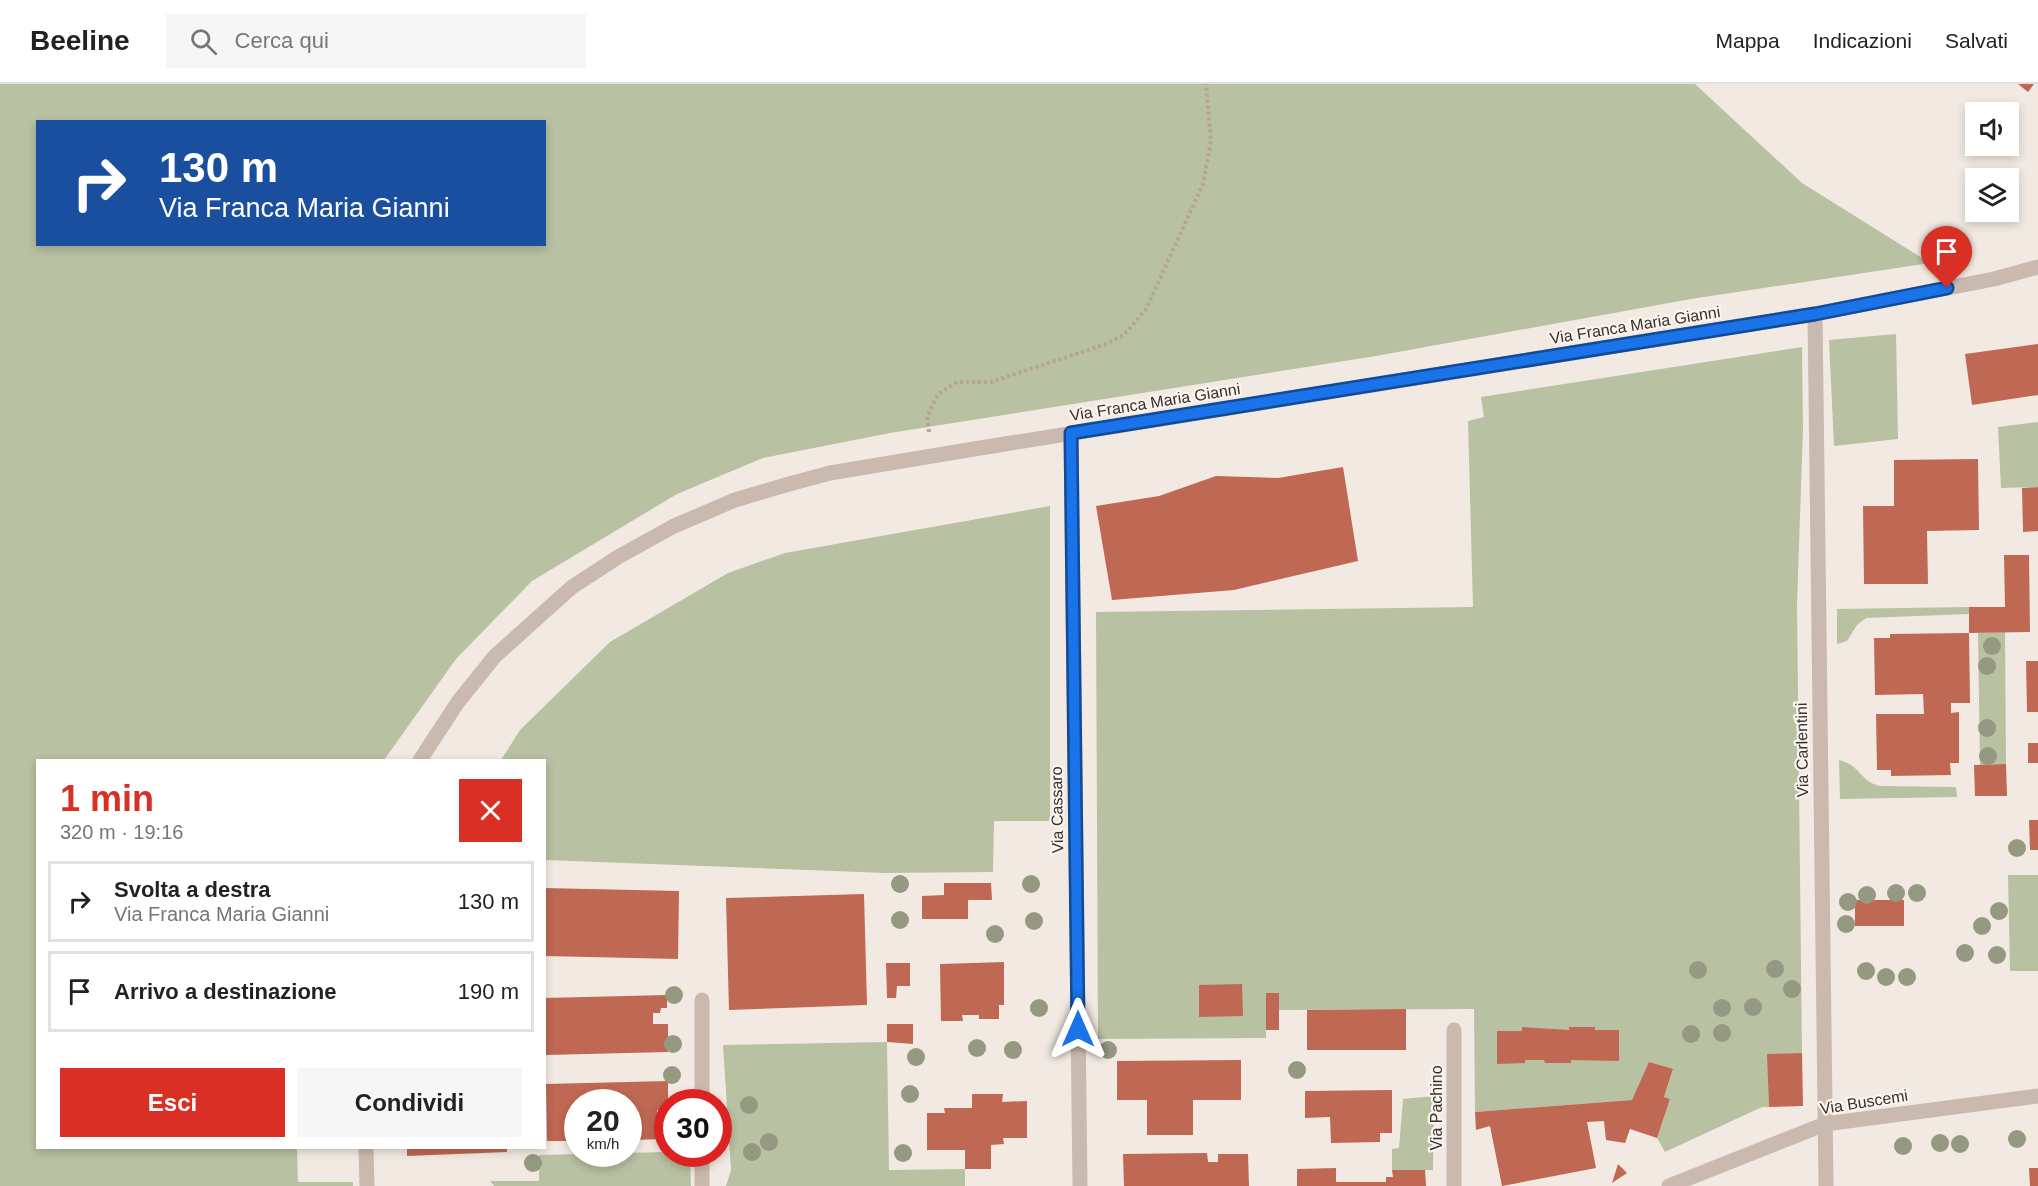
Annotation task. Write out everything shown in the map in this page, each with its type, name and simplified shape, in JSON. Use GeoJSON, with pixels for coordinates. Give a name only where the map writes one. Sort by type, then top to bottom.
{"type":"FeatureCollection","features":[{"type":"Feature","properties":{"kind":"street"},"geometry":{"type":"LineString","coordinates":[[1994,279],[2038,267]]}},
{"type":"Feature","properties":{"kind":"street"},"geometry":{"type":"LineString","coordinates":[[1994,279],[2038,278]]}},
{"type":"Feature","properties":{"kind":"street","name":"Via Franca Maria Gianni"},"geometry":{"type":"LineString","coordinates":[[421,759],[459,702],[495,656],[572,587],[618,557],[674,526],[735,500],[830,473],[1815,314],[1994,279]]}},
{"type":"Feature","properties":{"kind":"street","name":"Via Carlentini"},"geometry":{"type":"LineString","coordinates":[[1815,314],[1826,1186]]}},
{"type":"Feature","properties":{"kind":"street","name":"Via Cassaro"},"geometry":{"type":"LineString","coordinates":[[1071,433],[1080,1186]]}},
{"type":"Feature","properties":{"kind":"street"},"geometry":{"type":"LineString","coordinates":[[702,1000],[702,1089]]}},
{"type":"Feature","properties":{"kind":"street","name":"Via Pachino"},"geometry":{"type":"LineString","coordinates":[[1454,1030],[1454,1186]]}},
{"type":"Feature","properties":{"kind":"street","name":"Via Buscemi"},"geometry":{"type":"LineString","coordinates":[[1669,1186],[1825,1124],[2038,1096]]}},
{"type":"Feature","properties":{"kind":"street"},"geometry":{"type":"LineString","coordinates":[[366,1149],[367,1186]]}},
{"type":"Feature","properties":{"kind":"street"},"geometry":{"type":"LineString","coordinates":[[702,1167],[702,1186]]}},
{"type":"Feature","properties":{"kind":"path"},"geometry":{"type":"LineString","coordinates":[[932,457],[927,417],[938,394],[957,382],[991,382],[1106,344],[1124,335],[1146,309],[1203,184],[1211,140],[1206,84]]}},
{"type":"Feature","properties":{"kind":"green space"},"geometry":{"type":"Polygon","coordinates":[[[0,84],[1695,84],[1802,183],[1930,263],[1691,299],[1376,356],[890,433],[763,458],[677,494],[532,581],[456,659],[385,759],[36,759],[36,1149],[297,1149],[298,1182],[353,1182],[353,1186],[0,1186],[0,84]]]}},
{"type":"Feature","properties":{"kind":"green space"},"geometry":{"type":"Polygon","coordinates":[[[1896,334],[1898,439],[1834,446],[1829,340],[1896,334]]]}},
{"type":"Feature","properties":{"kind":"green space"},"geometry":{"type":"Polygon","coordinates":[[[1802,347],[1803,429],[1797,604],[1802,1053],[1768,1055],[1769,1107],[1762,1107],[1665,1152],[1657,1138],[1670,1099],[1664,1097],[1673,1070],[1632,1100],[1475,1112],[1474,1009],[1266,1010],[1266,1038],[1098,1039],[1096,612],[1473,607],[1468,421],[1484,417],[1481,397],[1802,347]]]}},
{"type":"Feature","properties":{"kind":"green space"},"geometry":{"type":"Polygon","coordinates":[[[2038,422],[2038,487],[2001,488],[1998,427],[2038,422]]]}},
{"type":"Feature","properties":{"kind":"green space"},"geometry":{"type":"Polygon","coordinates":[[[1050,506],[1050,821],[994,821],[993,872],[885,873],[546,860],[546,759],[502,759],[520,730],[610,642],[728,573],[785,553],[1050,506]]]}},
{"type":"Feature","properties":{"kind":"green space"},"geometry":{"type":"Polygon","coordinates":[[[1969,607],[1969,614],[1866,618],[1857,625],[1847,641],[1837,644],[1837,609],[1969,607]]]}},
{"type":"Feature","properties":{"kind":"green space"},"geometry":{"type":"Polygon","coordinates":[[[2005,632],[2006,764],[1980,765],[1978,633],[2005,632]]]}},
{"type":"Feature","properties":{"kind":"green space"},"geometry":{"type":"Polygon","coordinates":[[[1839,760],[1852,766],[1873,784],[1956,787],[1957,797],[1840,799],[1839,760]]]}},
{"type":"Feature","properties":{"kind":"green space"},"geometry":{"type":"Polygon","coordinates":[[[2008,875],[2038,875],[2038,971],[2010,971],[2008,875]]]}},
{"type":"Feature","properties":{"kind":"green space"},"geometry":{"type":"Polygon","coordinates":[[[887,1042],[889,1170],[965,1169],[965,1186],[726,1186],[732,1167],[732,1089],[726,1089],[723,1045],[887,1042]]]}},
{"type":"Feature","properties":{"kind":"green space"},"geometry":{"type":"Polygon","coordinates":[[[1434,1096],[1433,1170],[1392,1170],[1392,1149],[1399,1148],[1403,1099],[1434,1096]]]}},
{"type":"Feature","properties":{"kind":"green space"},"geometry":{"type":"Polygon","coordinates":[[[654,1152],[654,1167],[690,1167],[691,1186],[494,1186],[490,1181],[539,1181],[539,1155],[564,1154],[564,1167],[642,1167],[642,1153],[654,1152]]]}},
{"type":"Feature","properties":{"kind":"building"},"geometry":{"type":"Polygon","coordinates":[[[2018,84],[2034,84],[2028,92],[2018,84]]]}},
{"type":"Feature","properties":{"kind":"building"},"geometry":{"type":"Polygon","coordinates":[[[2038,344],[2038,395],[1972,405],[1965,354],[2038,344]]]}},
{"type":"Feature","properties":{"kind":"building"},"geometry":{"type":"Polygon","coordinates":[[[1978,459],[1979,530],[1927,531],[1928,584],[1864,584],[1863,506],[1894,506],[1894,460],[1978,459]]]}},
{"type":"Feature","properties":{"kind":"building"},"geometry":{"type":"Polygon","coordinates":[[[1343,467],[1358,561],[1234,590],[1112,600],[1096,506],[1159,496],[1216,476],[1278,478],[1343,467]]]}},
{"type":"Feature","properties":{"kind":"building"},"geometry":{"type":"Polygon","coordinates":[[[2038,487],[2038,531],[2023,532],[2022,488],[2038,487]]]}},
{"type":"Feature","properties":{"kind":"building"},"geometry":{"type":"Polygon","coordinates":[[[2004,555],[2029,555],[2030,632],[1969,633],[1969,607],[2005,607],[2004,555]]]}},
{"type":"Feature","properties":{"kind":"building"},"geometry":{"type":"Polygon","coordinates":[[[1969,633],[1970,703],[1951,703],[1951,713],[1959,712],[1959,763],[1950,763],[1951,775],[1891,776],[1891,770],[1877,770],[1876,714],[1924,714],[1923,694],[1875,695],[1874,638],[1890,638],[1890,634],[1969,633]]]}},
{"type":"Feature","properties":{"kind":"building"},"geometry":{"type":"Polygon","coordinates":[[[2026,661],[2038,661],[2038,712],[2027,712],[2026,661]]]}},
{"type":"Feature","properties":{"kind":"building"},"geometry":{"type":"Polygon","coordinates":[[[2028,743],[2038,743],[2038,763],[2028,763],[2028,743]]]}},
{"type":"Feature","properties":{"kind":"building"},"geometry":{"type":"Polygon","coordinates":[[[2006,764],[2007,796],[1975,796],[1974,765],[2006,764]]]}},
{"type":"Feature","properties":{"kind":"building"},"geometry":{"type":"Polygon","coordinates":[[[2029,820],[2038,820],[2038,850],[2030,850],[2029,820]]]}},
{"type":"Feature","properties":{"kind":"building"},"geometry":{"type":"Polygon","coordinates":[[[944,883],[991,883],[992,900],[968,900],[968,919],[922,919],[922,896],[944,895],[944,883]]]}},
{"type":"Feature","properties":{"kind":"building"},"geometry":{"type":"Polygon","coordinates":[[[546,888],[679,891],[678,959],[546,956],[546,888]]]}},
{"type":"Feature","properties":{"kind":"building"},"geometry":{"type":"Polygon","coordinates":[[[864,894],[867,1005],[729,1010],[726,898],[864,894]]]}},
{"type":"Feature","properties":{"kind":"building"},"geometry":{"type":"Polygon","coordinates":[[[1855,900],[1904,900],[1904,926],[1855,926],[1855,900]]]}},
{"type":"Feature","properties":{"kind":"building"},"geometry":{"type":"Polygon","coordinates":[[[1004,962],[1004,1005],[999,1005],[999,1019],[979,1019],[979,1015],[962,1015],[963,1021],[941,1021],[940,964],[1004,962]]]}},
{"type":"Feature","properties":{"kind":"building"},"geometry":{"type":"Polygon","coordinates":[[[886,963],[910,963],[910,986],[897,986],[896,998],[887,998],[886,963]]]}},
{"type":"Feature","properties":{"kind":"building"},"geometry":{"type":"Polygon","coordinates":[[[1242,984],[1243,1016],[1199,1017],[1199,985],[1242,984]]]}},
{"type":"Feature","properties":{"kind":"building"},"geometry":{"type":"Polygon","coordinates":[[[1266,993],[1279,993],[1279,1030],[1266,1030],[1266,993]]]}},
{"type":"Feature","properties":{"kind":"building"},"geometry":{"type":"Polygon","coordinates":[[[667,995],[667,1008],[661,1008],[660,1013],[653,1013],[653,1024],[668,1024],[668,1052],[546,1055],[546,998],[667,995]]]}},
{"type":"Feature","properties":{"kind":"building"},"geometry":{"type":"Polygon","coordinates":[[[1406,1009],[1406,1050],[1307,1050],[1307,1010],[1406,1009]]]}},
{"type":"Feature","properties":{"kind":"building"},"geometry":{"type":"Polygon","coordinates":[[[887,1024],[913,1024],[913,1044],[887,1042],[887,1024]]]}},
{"type":"Feature","properties":{"kind":"building"},"geometry":{"type":"Polygon","coordinates":[[[1522,1027],[1569,1030],[1569,1027],[1595,1027],[1595,1030],[1619,1030],[1619,1061],[1571,1060],[1571,1063],[1545,1063],[1544,1060],[1525,1060],[1525,1063],[1497,1064],[1497,1031],[1522,1031],[1522,1027]]]}},
{"type":"Feature","properties":{"kind":"building"},"geometry":{"type":"Polygon","coordinates":[[[1802,1053],[1803,1106],[1769,1107],[1767,1054],[1802,1053]]]}},
{"type":"Feature","properties":{"kind":"building"},"geometry":{"type":"Polygon","coordinates":[[[1241,1060],[1241,1100],[1193,1100],[1193,1135],[1147,1135],[1147,1100],[1117,1100],[1117,1061],[1241,1060]]]}},
{"type":"Feature","properties":{"kind":"building"},"geometry":{"type":"Polygon","coordinates":[[[1649,1062],[1673,1069],[1664,1097],[1670,1099],[1657,1138],[1630,1129],[1625,1143],[1606,1140],[1604,1121],[1587,1122],[1596,1168],[1502,1186],[1490,1126],[1476,1130],[1475,1112],[1632,1100],[1649,1062]]]}},
{"type":"Feature","properties":{"kind":"building"},"geometry":{"type":"Polygon","coordinates":[[[668,1081],[668,1089],[654,1089],[654,1139],[642,1140],[642,1089],[564,1089],[564,1141],[547,1141],[546,1084],[668,1081]]]}},
{"type":"Feature","properties":{"kind":"building"},"geometry":{"type":"Polygon","coordinates":[[[1392,1090],[1392,1133],[1380,1133],[1380,1142],[1331,1143],[1330,1117],[1305,1118],[1305,1091],[1392,1090]]]}},
{"type":"Feature","properties":{"kind":"building"},"geometry":{"type":"Polygon","coordinates":[[[972,1094],[1003,1094],[1002,1102],[1027,1101],[1027,1138],[1003,1138],[1004,1144],[991,1145],[991,1169],[965,1169],[965,1150],[927,1150],[927,1113],[945,1113],[944,1108],[972,1108],[972,1094]]]}},
{"type":"Feature","properties":{"kind":"building"},"geometry":{"type":"Polygon","coordinates":[[[407,1149],[507,1149],[507,1152],[407,1156],[407,1149]]]}},
{"type":"Feature","properties":{"kind":"building"},"geometry":{"type":"Polygon","coordinates":[[[1207,1153],[1208,1162],[1218,1162],[1218,1154],[1248,1154],[1249,1186],[1124,1186],[1123,1154],[1207,1153]]]}},
{"type":"Feature","properties":{"kind":"building"},"geometry":{"type":"Polygon","coordinates":[[[1618,1164],[1627,1173],[1612,1183],[1618,1164]]]}},
{"type":"Feature","properties":{"kind":"building"},"geometry":{"type":"Polygon","coordinates":[[[1336,1168],[1336,1182],[1386,1182],[1386,1177],[1393,1177],[1392,1170],[1425,1170],[1426,1186],[1297,1186],[1297,1169],[1336,1168]]]}},
{"type":"Feature","properties":{"kind":"building"},"geometry":{"type":"Polygon","coordinates":[[[2029,1168],[2038,1168],[2038,1186],[2030,1186],[2029,1168]]]}},
{"type":"Feature","properties":{"kind":"route"},"geometry":{"type":"LineString","coordinates":[[1078,1029],[1071,433],[1815,314],[1947,288]]}}]}
